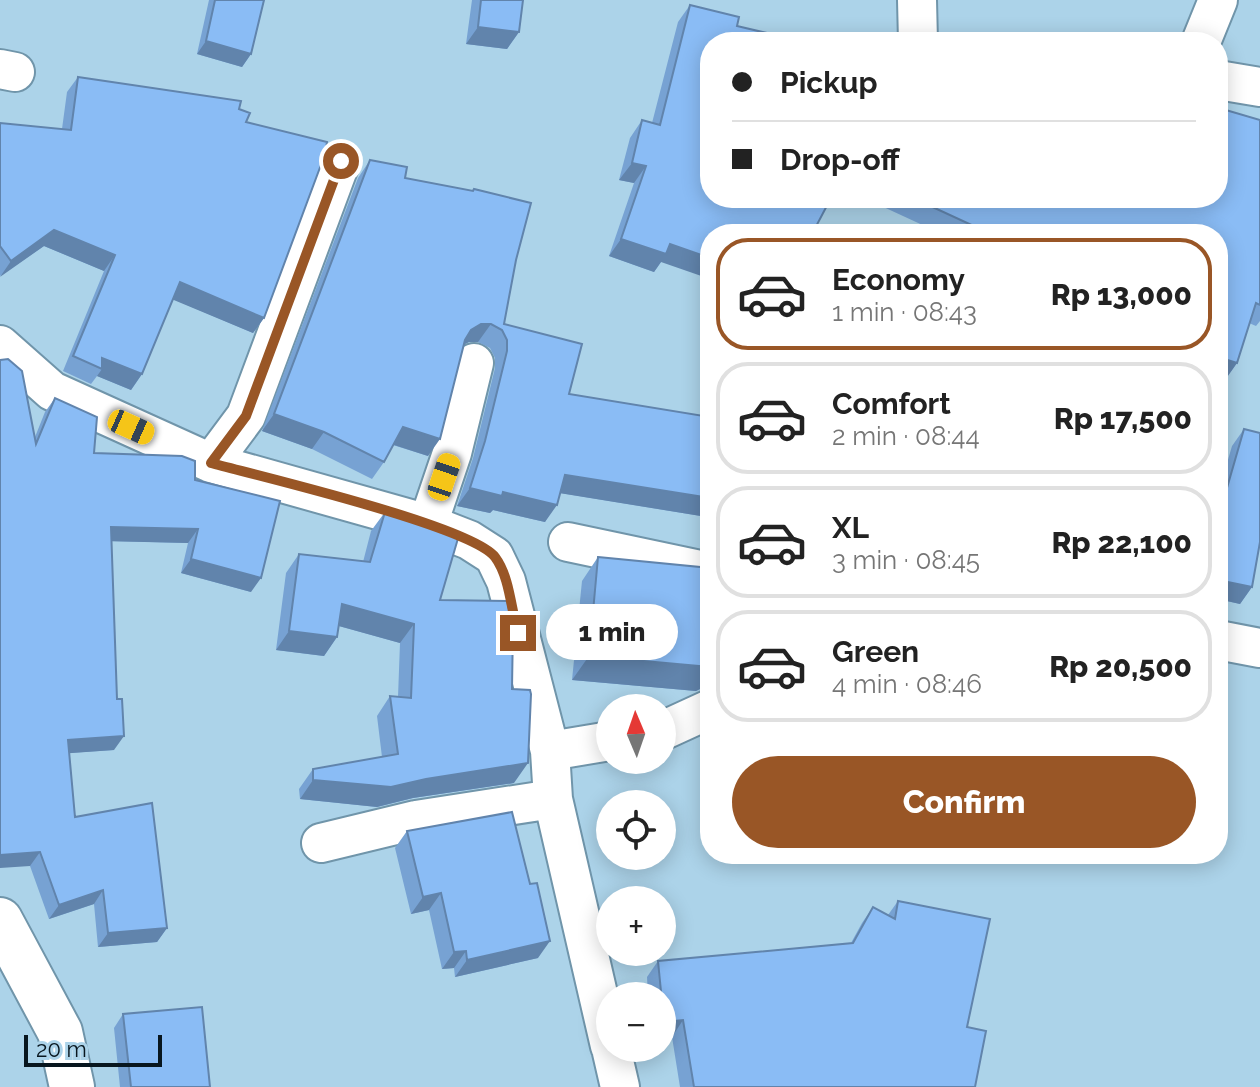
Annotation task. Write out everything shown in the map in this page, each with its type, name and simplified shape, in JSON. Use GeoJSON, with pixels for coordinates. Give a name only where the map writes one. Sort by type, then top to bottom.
{"type":"FeatureCollection","features":[{"type":"Feature","properties":{"kind":"street"},"geometry":{"type":"LineString","coordinates":[[917,0],[918,32]]}},
{"type":"Feature","properties":{"kind":"street"},"geometry":{"type":"LineString","coordinates":[[1205,32],[1218,0]]}},
{"type":"Feature","properties":{"kind":"street"},"geometry":{"type":"LineString","coordinates":[[1228,82],[1260,87]]}},
{"type":"Feature","properties":{"kind":"street"},"geometry":{"type":"LineString","coordinates":[[211,463],[246,416],[341,161]]}},
{"type":"Feature","properties":{"kind":"street"},"geometry":{"type":"LineString","coordinates":[[0,345],[52,391],[211,463],[428,524],[469,540],[494,556],[506,581],[550,751],[553,799],[596,986]]}},
{"type":"Feature","properties":{"kind":"street"},"geometry":{"type":"LineString","coordinates":[[428,524],[452,453],[474,363]]}},
{"type":"Feature","properties":{"kind":"street"},"geometry":{"type":"LineString","coordinates":[[568,542],[700,570]]}},
{"type":"Feature","properties":{"kind":"street"},"geometry":{"type":"LineString","coordinates":[[1228,642],[1260,648]]}},
{"type":"Feature","properties":{"kind":"street"},"geometry":{"type":"LineString","coordinates":[[676,725],[700,714]]}},
{"type":"Feature","properties":{"kind":"street"},"geometry":{"type":"LineString","coordinates":[[550,751],[596,743]]}},
{"type":"Feature","properties":{"kind":"street"},"geometry":{"type":"LineString","coordinates":[[321,843],[416,820],[553,799]]}},
{"type":"Feature","properties":{"kind":"street"},"geometry":{"type":"LineString","coordinates":[[0,920],[60,1032],[72,1087]]}},
{"type":"Feature","properties":{"kind":"street"},"geometry":{"type":"LineString","coordinates":[[614,1062],[620,1087]]}},
{"type":"Feature","properties":{"kind":"building"},"geometry":{"type":"Polygon","coordinates":[[[215,0],[264,0],[251,54],[206,41],[215,0]]]}},
{"type":"Feature","properties":{"kind":"building"},"geometry":{"type":"Polygon","coordinates":[[[481,0],[523,0],[519,32],[478,27],[481,0]]]}},
{"type":"Feature","properties":{"kind":"building"},"geometry":{"type":"Polygon","coordinates":[[[690,5],[739,17],[737,26],[762,32],[700,32],[700,208],[826,208],[817,224],[700,224],[700,254],[670,244],[666,254],[621,239],[646,166],[632,163],[642,120],[660,125],[690,5]]]}},
{"type":"Feature","properties":{"kind":"building"},"geometry":{"type":"Polygon","coordinates":[[[78,77],[241,101],[239,109],[250,113],[246,122],[327,142],[264,318],[180,282],[142,374],[102,358],[102,369],[73,356],[115,255],[54,230],[11,261],[0,246],[0,123],[71,130],[78,77]]]}},
{"type":"Feature","properties":{"kind":"building"},"geometry":{"type":"Polygon","coordinates":[[[1228,111],[1260,120],[1260,305],[1256,303],[1237,363],[1228,360],[1228,224],[969,224],[935,208],[1228,208],[1228,111]]]}},
{"type":"Feature","properties":{"kind":"building"},"geometry":{"type":"Polygon","coordinates":[[[370,160],[407,167],[405,178],[474,189],[531,203],[504,324],[582,344],[569,394],[700,415],[700,496],[565,475],[557,505],[503,492],[502,496],[470,488],[507,351],[507,340],[502,330],[491,324],[481,324],[471,330],[465,340],[440,439],[403,427],[384,462],[324,432],[274,414],[370,160]]]}},
{"type":"Feature","properties":{"kind":"building"},"geometry":{"type":"Polygon","coordinates":[[[8,359],[22,371],[36,444],[55,398],[97,417],[94,453],[182,456],[195,461],[195,480],[280,501],[261,578],[191,559],[198,529],[111,527],[117,699],[122,699],[124,736],[68,740],[75,817],[152,803],[167,928],[108,933],[103,890],[59,905],[40,852],[0,855],[0,360],[8,359]]]}},
{"type":"Feature","properties":{"kind":"building"},"geometry":{"type":"Polygon","coordinates":[[[1244,429],[1260,433],[1260,542],[1252,587],[1228,582],[1228,484],[1244,429]]]}},
{"type":"Feature","properties":{"kind":"building"},"geometry":{"type":"Polygon","coordinates":[[[385,512],[459,535],[440,600],[507,601],[513,625],[512,689],[530,690],[531,694],[528,763],[391,787],[313,780],[313,769],[398,754],[390,696],[411,698],[414,624],[342,604],[337,637],[289,631],[299,554],[370,562],[385,512]]]}},
{"type":"Feature","properties":{"kind":"building"},"geometry":{"type":"Polygon","coordinates":[[[598,557],[700,567],[700,666],[589,656],[598,557]]]}},
{"type":"Feature","properties":{"kind":"building"},"geometry":{"type":"Polygon","coordinates":[[[512,812],[530,884],[537,883],[550,941],[467,960],[466,951],[454,952],[441,893],[423,897],[407,831],[512,812]]]}},
{"type":"Feature","properties":{"kind":"building"},"geometry":{"type":"Polygon","coordinates":[[[898,901],[990,919],[967,1027],[986,1031],[975,1087],[694,1087],[683,1020],[676,1021],[676,982],[660,982],[658,966],[676,966],[676,959],[853,943],[873,907],[895,919],[898,901]]]}},
{"type":"Feature","properties":{"kind":"building"},"geometry":{"type":"Polygon","coordinates":[[[202,1007],[210,1087],[131,1087],[123,1014],[202,1007]]]}},
{"type":"Feature","properties":{"kind":"route"},"geometry":{"type":"LineString","coordinates":[[341,161],[246,416],[211,463],[428,524],[469,540],[494,556],[506,581],[518,633]]}}]}
